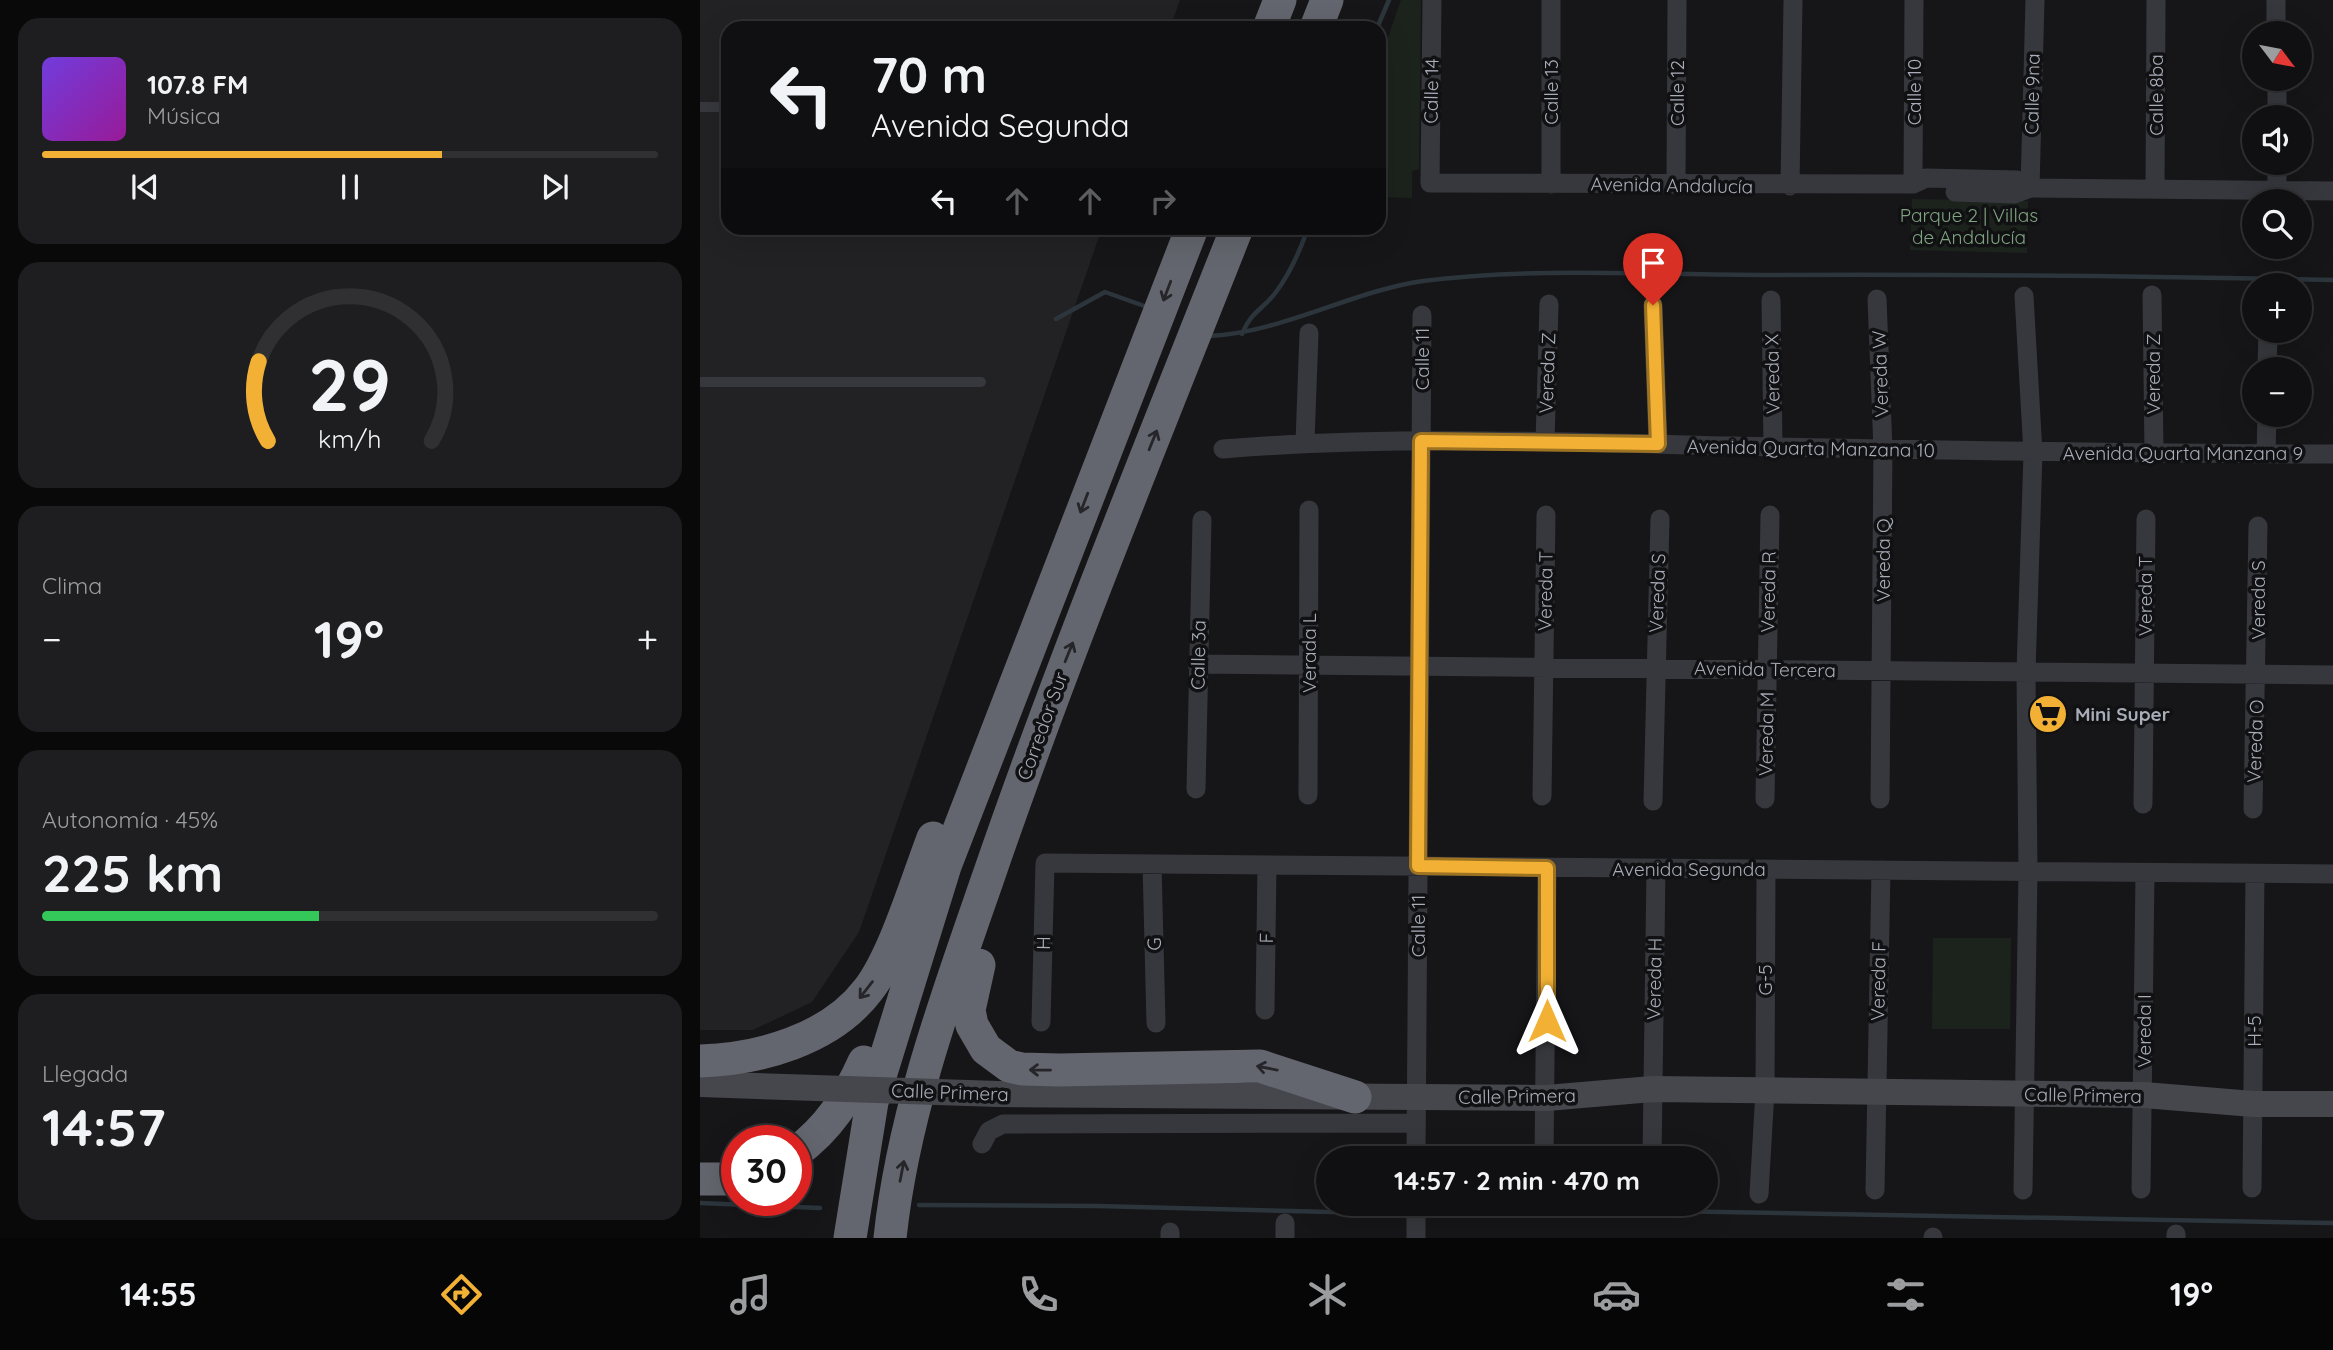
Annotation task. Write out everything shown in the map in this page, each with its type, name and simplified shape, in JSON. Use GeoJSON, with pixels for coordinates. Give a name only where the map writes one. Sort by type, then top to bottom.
{"type":"FeatureCollection","features":[{"type":"Feature","properties":{"kind":"highway"},"geometry":{"type":"LineString","coordinates":[[1272,21],[1280,0]]}},
{"type":"Feature","properties":{"kind":"highway"},"geometry":{"type":"LineString","coordinates":[[1318,21],[1326,0]]}},
{"type":"Feature","properties":{"kind":"highway","name":"Corredor Sur"},"geometry":{"type":"LineString","coordinates":[[850,1238],[872,1102],[945,866],[1189,235]]}},
{"type":"Feature","properties":{"kind":"highway","name":"Corredor Sur"},"geometry":{"type":"LineString","coordinates":[[890,1238],[914,1108],[976,914],[1044,716],[1234,235]]}},
{"type":"Feature","properties":{"kind":"highway"},"geometry":{"type":"LineString","coordinates":[[700,1060],[752,1056],[773,1051],[836,1020],[868,990],[881,968],[970,750],[1066,550]]}},
{"type":"Feature","properties":{"kind":"highway"},"geometry":{"type":"LineString","coordinates":[[1044,716],[974,980],[969,1010],[978,1039],[986,1049],[1009,1066],[1022,1069],[1260,1066],[1356,1097]]}},
{"type":"Feature","properties":{"kind":"highway"},"geometry":{"type":"LineString","coordinates":[[812,1141],[844,1102],[862,1066],[945,866]]}},
{"type":"Feature","properties":{"kind":"highway"},"geometry":{"type":"LineString","coordinates":[[700,1179],[721,1179]]}},
{"type":"Feature","properties":{"kind":"street","name":"Calle 14"},"geometry":{"type":"LineString","coordinates":[[1430,183],[1432,0]]}},
{"type":"Feature","properties":{"kind":"street","name":"Calle 13"},"geometry":{"type":"LineString","coordinates":[[1551,0],[1551,184]]}},
{"type":"Feature","properties":{"kind":"street","name":"Calle 12"},"geometry":{"type":"LineString","coordinates":[[1676,185],[1677,0]]}},
{"type":"Feature","properties":{"kind":"street"},"geometry":{"type":"LineString","coordinates":[[1790,186],[1793,0]]}},
{"type":"Feature","properties":{"kind":"street","name":"Calle 10"},"geometry":{"type":"LineString","coordinates":[[1913,184],[1914,0]]}},
{"type":"Feature","properties":{"kind":"street","name":"Calle 9na"},"geometry":{"type":"LineString","coordinates":[[2030,188],[2035,0]]}},
{"type":"Feature","properties":{"kind":"street","name":"Calle 8ba"},"geometry":{"type":"LineString","coordinates":[[2155,190],[2156,0]]}},
{"type":"Feature","properties":{"kind":"street"},"geometry":{"type":"LineString","coordinates":[[2276,0],[2276,21]]}},
{"type":"Feature","properties":{"kind":"street","name":"Avenida Andalucía"},"geometry":{"type":"LineString","coordinates":[[1430,183],[1790,186],[1913,184],[1926,178],[2017,180],[2030,188],[2242,191]]}},
{"type":"Feature","properties":{"kind":"street","name":"Avenida Andalucía"},"geometry":{"type":"LineString","coordinates":[[2312,191],[2333,191]]}},
{"type":"Feature","properties":{"kind":"street","name":"Vereda Z"},"geometry":{"type":"LineString","coordinates":[[2152,295],[2154,453]]}},
{"type":"Feature","properties":{"kind":"street"},"geometry":{"type":"LineString","coordinates":[[2023,1190],[2028,872],[2026,672],[2033,453],[2024,296]]}},
{"type":"Feature","properties":{"kind":"street","name":"Vereda W"},"geometry":{"type":"LineString","coordinates":[[1877,299],[1882,449]]}},
{"type":"Feature","properties":{"kind":"street","name":"Vereda X"},"geometry":{"type":"LineString","coordinates":[[1771,300],[1773,447]]}},
{"type":"Feature","properties":{"kind":"street","name":"Vereda Z"},"geometry":{"type":"LineString","coordinates":[[1545,442],[1549,304]]}},
{"type":"Feature","properties":{"kind":"street"},"geometry":{"type":"LineString","coordinates":[[1653,305],[1658,444]]}},
{"type":"Feature","properties":{"kind":"street","name":"Calle 11"},"geometry":{"type":"LineString","coordinates":[[1416,1146],[1422,315]]}},
{"type":"Feature","properties":{"kind":"street"},"geometry":{"type":"LineString","coordinates":[[1305,442],[1308,333]]}},
{"type":"Feature","properties":{"kind":"street"},"geometry":{"type":"LineString","coordinates":[[2266,454],[2267,427]]}},
{"type":"Feature","properties":{"kind":"street","name":"Avenida Quarta Manzana 10"},"geometry":{"type":"LineString","coordinates":[[1223,449],[1305,442],[1421,441],[2033,453]]}},
{"type":"Feature","properties":{"kind":"street","name":"Vereda Q"},"geometry":{"type":"LineString","coordinates":[[1880,799],[1882,449]]}},
{"type":"Feature","properties":{"kind":"street","name":"Avenida Quarta Manzana 9"},"geometry":{"type":"LineString","coordinates":[[2033,453],[2333,454]]}},
{"type":"Feature","properties":{"kind":"street","name":"Verada L"},"geometry":{"type":"LineString","coordinates":[[1308,795],[1309,510]]}},
{"type":"Feature","properties":{"kind":"street","name":"Vereda T"},"geometry":{"type":"LineString","coordinates":[[1544,667],[1546,515]]}},
{"type":"Feature","properties":{"kind":"street","name":"Vereda R"},"geometry":{"type":"LineString","coordinates":[[1767,669],[1770,515]]}},
{"type":"Feature","properties":{"kind":"street","name":"Vereda S"},"geometry":{"type":"LineString","coordinates":[[1654,801],[1660,519]]}},
{"type":"Feature","properties":{"kind":"street","name":"Vereda T"},"geometry":{"type":"LineString","coordinates":[[2145,673],[2146,519]]}},
{"type":"Feature","properties":{"kind":"street","name":"Calle 3a"},"geometry":{"type":"LineString","coordinates":[[1196,789],[1202,520]]}},
{"type":"Feature","properties":{"kind":"street","name":"Vereda S"},"geometry":{"type":"LineString","coordinates":[[2258,526],[2258,674]]}},
{"type":"Feature","properties":{"kind":"street","name":"Avenida Tercera"},"geometry":{"type":"LineString","coordinates":[[1197,664],[2333,675]]}},
{"type":"Feature","properties":{"kind":"street"},"geometry":{"type":"LineString","coordinates":[[1542,796],[1544,667]]}},
{"type":"Feature","properties":{"kind":"street","name":"Vereda M"},"geometry":{"type":"LineString","coordinates":[[1765,799],[1767,669]]}},
{"type":"Feature","properties":{"kind":"street"},"geometry":{"type":"LineString","coordinates":[[2143,804],[2145,673]]}},
{"type":"Feature","properties":{"kind":"street","name":"Vereda O"},"geometry":{"type":"LineString","coordinates":[[2253,809],[2258,674]]}},
{"type":"Feature","properties":{"kind":"street","name":"Avenida Segunda"},"geometry":{"type":"LineString","coordinates":[[1045,863],[2333,874]]}},
{"type":"Feature","properties":{"kind":"street","name":"H"},"geometry":{"type":"LineString","coordinates":[[1041,1022],[1045,863]]}},
{"type":"Feature","properties":{"kind":"street","name":"G"},"geometry":{"type":"LineString","coordinates":[[1153,864],[1156,1023]]}},
{"type":"Feature","properties":{"kind":"street","name":"F"},"geometry":{"type":"LineString","coordinates":[[1265,1010],[1267,865]]}},
{"type":"Feature","properties":{"kind":"street"},"geometry":{"type":"LineString","coordinates":[[1545,1146],[1547,868]]}},
{"type":"Feature","properties":{"kind":"street","name":"Vereda H"},"geometry":{"type":"LineString","coordinates":[[1652,1146],[1656,869]]}},
{"type":"Feature","properties":{"kind":"street","name":"G-5"},"geometry":{"type":"LineString","coordinates":[[1759,1194],[1765,1091],[1766,870]]}},
{"type":"Feature","properties":{"kind":"street","name":"Vereda F"},"geometry":{"type":"LineString","coordinates":[[1875,1190],[1881,870]]}},
{"type":"Feature","properties":{"kind":"street","name":"Vereda I"},"geometry":{"type":"LineString","coordinates":[[2141,1189],[2145,873]]}},
{"type":"Feature","properties":{"kind":"street","name":"H-5"},"geometry":{"type":"LineString","coordinates":[[2252,1188],[2255,874]]}},
{"type":"Feature","properties":{"kind":"street","name":"Calle Primera"},"geometry":{"type":"LineString","coordinates":[[700,1084],[999,1094],[1356,1097],[1417,1110]]}},
{"type":"Feature","properties":{"kind":"street","name":"Calle Primera"},"geometry":{"type":"LineString","coordinates":[[982,1144],[989,1131],[1003,1124],[1417,1110],[1652,1089],[2144,1095],[2253,1104],[2333,1104]]}},
{"type":"Feature","properties":{"kind":"street"},"geometry":{"type":"LineString","coordinates":[[1416,1216],[1416,1235]]}},
{"type":"Feature","properties":{"kind":"lane"},"geometry":{"type":"LineString","coordinates":[[700,107],[721,107]]}},
{"type":"Feature","properties":{"kind":"lane"},"geometry":{"type":"LineString","coordinates":[[700,382],[981,382]]}},
{"type":"Feature","properties":{"kind":"shaded area"},"geometry":{"type":"Polygon","coordinates":[[[700,0],[1180,0],[1172,21],[721,21],[721,235],[1100,235],[859,932],[812,1002],[753,1030],[700,1030],[700,0]]]}},
{"type":"Feature","properties":{"kind":"green space"},"geometry":{"type":"Polygon","coordinates":[[[1401,0],[1421,0],[1419,169],[1412,171],[1412,198],[1386,197],[1386,43],[1401,0]]]}},
{"type":"Feature","properties":{"kind":"green space","name":"Parque 2 | Villas de Andalucía"},"geometry":{"type":"Polygon","coordinates":[[[1912,199],[2028,201],[2027,253],[1910,250],[1912,199]]]}},
{"type":"Feature","properties":{"kind":"green space"},"geometry":{"type":"Polygon","coordinates":[[[1933,938],[2011,938],[2010,1029],[1932,1029],[1933,938]]]}},
{"type":"Feature","properties":{"kind":"waterway"},"geometry":{"type":"LineString","coordinates":[[1380,21],[1389,0]]}},
{"type":"Feature","properties":{"kind":"waterway"},"geometry":{"type":"LineString","coordinates":[[1242,334],[1249,320],[1271,298],[1286,277],[1305,235]]}},
{"type":"Feature","properties":{"kind":"waterway"},"geometry":{"type":"LineString","coordinates":[[1209,336],[1263,328],[1396,286],[1508,274],[2120,276],[2333,280]]}},
{"type":"Feature","properties":{"kind":"waterway"},"geometry":{"type":"LineString","coordinates":[[1056,319],[1105,292],[1147,307]]}},
{"type":"Feature","properties":{"kind":"waterway"},"geometry":{"type":"LineString","coordinates":[[700,1203],[820,1208]]}},
{"type":"Feature","properties":{"kind":"waterway"},"geometry":{"type":"LineString","coordinates":[[919,1205],[1316,1212]]}},
{"type":"Feature","properties":{"kind":"waterway"},"geometry":{"type":"LineString","coordinates":[[1718,1212],[2333,1223]]}},
{"type":"Feature","properties":{"kind":"place","name":"Mini Super"},"geometry":{"type":"Point","coordinates":[2048,714]}},
{"type":"Feature","properties":{"kind":"route"},"geometry":{"type":"LineString","coordinates":[[1547,1021],[1547,868],[1418,866],[1421,441],[1658,444],[1653,305]]}}]}
